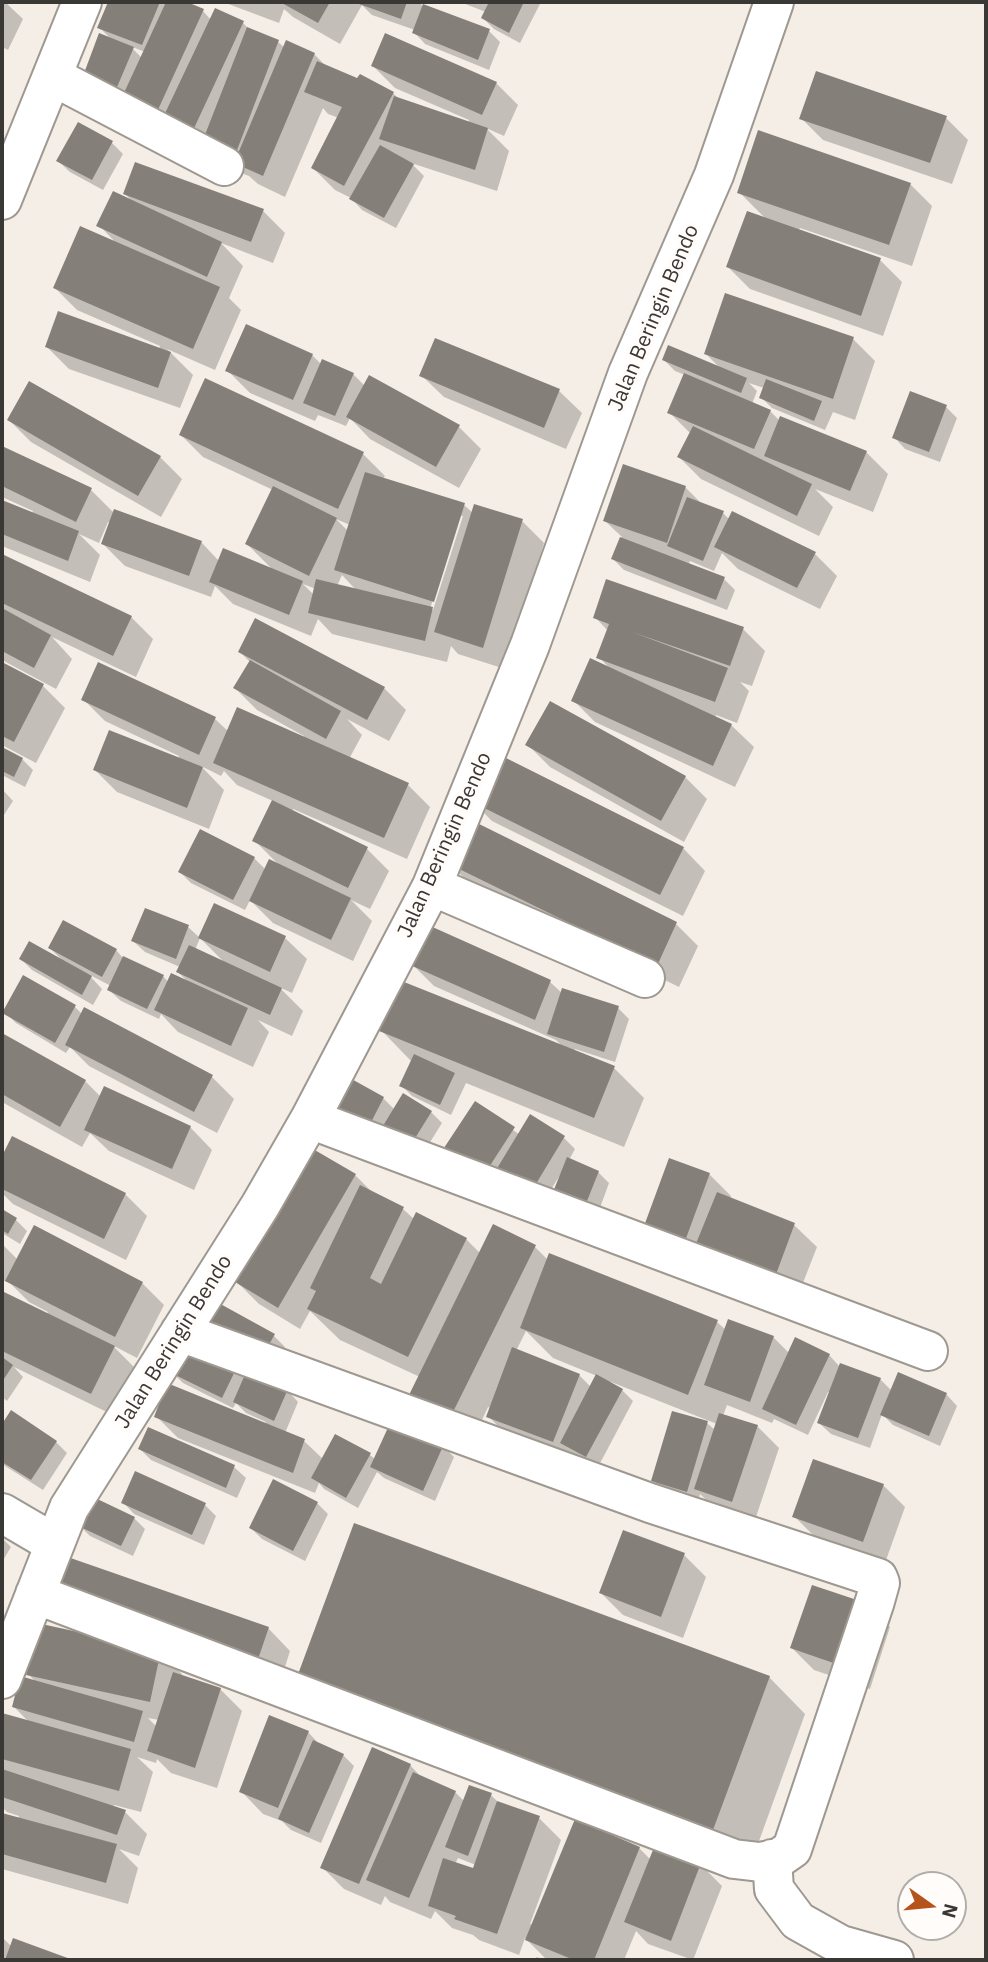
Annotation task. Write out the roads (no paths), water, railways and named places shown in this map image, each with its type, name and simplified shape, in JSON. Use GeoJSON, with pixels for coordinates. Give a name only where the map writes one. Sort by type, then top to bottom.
{"type":"FeatureCollection","features":[{"type":"Feature","properties":{"kind":"street"},"geometry":{"type":"LineString","coordinates":[[2,200],[82,2]]}},
{"type":"Feature","properties":{"kind":"street","name":"Jalan Beringin Bendo"},"geometry":{"type":"LineString","coordinates":[[2,1679],[69,1508],[260,1206],[310,1119],[432,886],[530,645],[628,373],[714,175],[774,2]]}},
{"type":"Feature","properties":{"kind":"street"},"geometry":{"type":"LineString","coordinates":[[52,76],[224,166]]}},
{"type":"Feature","properties":{"kind":"street"},"geometry":{"type":"LineString","coordinates":[[432,886],[645,978]]}},
{"type":"Feature","properties":{"kind":"street"},"geometry":{"type":"LineString","coordinates":[[310,1119],[928,1351]]}},
{"type":"Feature","properties":{"kind":"street"},"geometry":{"type":"LineString","coordinates":[[36,1594],[734,1859],[760,1862],[779,1858],[792,1849],[875,1601],[880,1583],[878,1578],[650,1503],[180,1332]]}},
{"type":"Feature","properties":{"kind":"street"},"geometry":{"type":"LineString","coordinates":[[2,1513],[55,1544]]}},
{"type":"Feature","properties":{"kind":"street"},"geometry":{"type":"LineString","coordinates":[[772,1859],[774,1889],[798,1921],[840,1953],[894,1960]]}}]}
